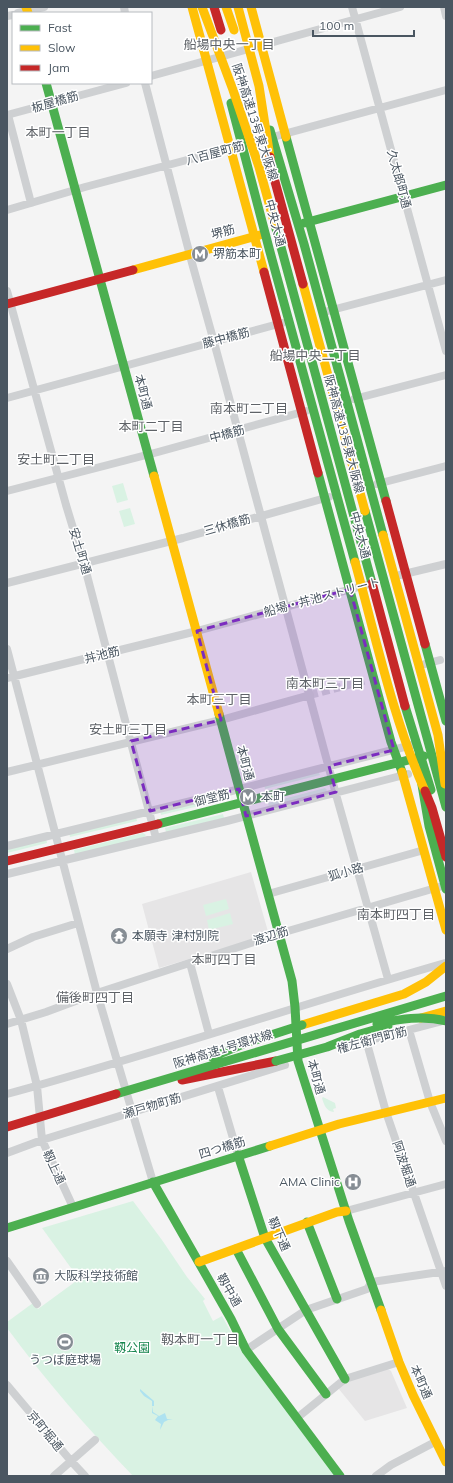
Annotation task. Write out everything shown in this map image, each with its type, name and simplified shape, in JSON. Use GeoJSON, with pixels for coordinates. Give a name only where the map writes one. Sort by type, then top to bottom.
{"type":"FeatureCollection","features":[{"type":"Feature","properties":{"kind":"main road","name":"中央大通"},"geometry":{"type":"LineString","coordinates":[[192,7],[277,325],[350,589],[370,679],[403,776]]}},
{"type":"Feature","properties":{"kind":"main road","name":"阪神高速13号東大阪線"},"geometry":{"type":"LineString","coordinates":[[202,7],[233,90],[259,167],[412,731]]}},
{"type":"Feature","properties":{"kind":"main road","name":"中央大通"},"geometry":{"type":"LineString","coordinates":[[206,7],[272,260],[399,723],[414,767],[432,808],[446,857]]}},
{"type":"Feature","properties":{"kind":"main road"},"geometry":{"type":"LineString","coordinates":[[214,7],[259,167]]}},
{"type":"Feature","properties":{"kind":"main road"},"geometry":{"type":"LineString","coordinates":[[226,7],[237,39],[243,63]]}},
{"type":"Feature","properties":{"kind":"main road","name":"中央大通"},"geometry":{"type":"LineString","coordinates":[[237,7],[306,251],[438,735],[446,791]]}},
{"type":"Feature","properties":{"kind":"main road","name":"阪神高速13号東大阪線"},"geometry":{"type":"LineString","coordinates":[[237,7],[259,86],[271,167],[423,725]]}},
{"type":"Feature","properties":{"kind":"main road"},"geometry":{"type":"LineString","coordinates":[[251,7],[406,574],[436,661],[446,721]]}},
{"type":"Feature","properties":{"kind":"main road","name":"本町通"},"geometry":{"type":"LineString","coordinates":[[46,84],[292,981],[298,1061],[346,1211],[399,1362],[435,1442],[446,1462]]}},
{"type":"Feature","properties":{"kind":"main road"},"geometry":{"type":"LineString","coordinates":[[249,86],[271,167]]}},
{"type":"Feature","properties":{"kind":"main road","name":"堺筋"},"geometry":{"type":"LineString","coordinates":[[9,303],[446,185]]}},
{"type":"Feature","properties":{"kind":"main road"},"geometry":{"type":"LineString","coordinates":[[423,725],[446,786]]}},
{"type":"Feature","properties":{"kind":"main road"},"geometry":{"type":"LineString","coordinates":[[423,725],[446,806]]}},
{"type":"Feature","properties":{"kind":"main road"},"geometry":{"type":"LineString","coordinates":[[412,731],[446,849]]}},
{"type":"Feature","properties":{"kind":"main road"},"geometry":{"type":"LineString","coordinates":[[412,731],[429,826],[446,889]]}},
{"type":"Feature","properties":{"kind":"main road","name":"御堂筋"},"geometry":{"type":"LineString","coordinates":[[7,860],[243,803],[398,762],[446,751]]}},
{"type":"Feature","properties":{"kind":"main road"},"geometry":{"type":"LineString","coordinates":[[403,776],[446,930]]}},
{"type":"Feature","properties":{"kind":"main road"},"geometry":{"type":"LineString","coordinates":[[148,1084],[243,1044],[404,994],[426,982],[446,966]]}},
{"type":"Feature","properties":{"kind":"main road","name":"阪神高速1号環状線"},"geometry":{"type":"LineString","coordinates":[[7,1127],[446,996]]}},
{"type":"Feature","properties":{"kind":"main road"},"geometry":{"type":"LineString","coordinates":[[131,1089],[276,1061],[328,1046],[369,1031],[408,1026],[446,1011]]}},
{"type":"Feature","properties":{"kind":"main road"},"geometry":{"type":"LineString","coordinates":[[281,1044],[404,1019],[421,1017],[446,1020]]}},
{"type":"Feature","properties":{"kind":"main road","name":"四つ橋筋"},"geometry":{"type":"LineString","coordinates":[[7,1228],[320,1130],[386,1112],[446,1098]]}},
{"type":"Feature","properties":{"kind":"main road","name":"靱下通"},"geometry":{"type":"LineString","coordinates":[[238,1155],[265,1238],[345,1379]]}},
{"type":"Feature","properties":{"kind":"main road","name":"靱中通"},"geometry":{"type":"LineString","coordinates":[[153,1182],[231,1319],[246,1350],[340,1476]]}},
{"type":"Feature","properties":{"kind":"main road"},"geometry":{"type":"LineString","coordinates":[[199,1262],[307,1222],[336,1212],[346,1211]]}},
{"type":"Feature","properties":{"kind":"main road"},"geometry":{"type":"LineString","coordinates":[[307,1222],[337,1299]]}},
{"type":"Feature","properties":{"kind":"main road"},"geometry":{"type":"LineString","coordinates":[[236,1248],[278,1329],[326,1394]]}},
{"type":"Feature","properties":{"kind":"street"},"geometry":{"type":"LineString","coordinates":[[25,11],[44,7]]}},
{"type":"Feature","properties":{"kind":"street","name":"久太郎町通"},"geometry":{"type":"LineString","coordinates":[[352,7],[446,351]]}},
{"type":"Feature","properties":{"kind":"street"},"geometry":{"type":"LineString","coordinates":[[152,76],[400,7]]}},
{"type":"Feature","properties":{"kind":"street"},"geometry":{"type":"LineString","coordinates":[[444,7],[446,16]]}},
{"type":"Feature","properties":{"kind":"street","name":"板屋橋筋"},"geometry":{"type":"LineString","coordinates":[[7,115],[122,84]]}},
{"type":"Feature","properties":{"kind":"street"},"geometry":{"type":"LineString","coordinates":[[145,84],[189,254],[332,780],[388,979]]}},
{"type":"Feature","properties":{"kind":"street","name":"八百屋町筋"},"geometry":{"type":"LineString","coordinates":[[7,210],[75,190],[446,90]]}},
{"type":"Feature","properties":{"kind":"street"},"geometry":{"type":"LineString","coordinates":[[7,115],[31,203]]}},
{"type":"Feature","properties":{"kind":"street","name":"藤中橋筋"},"geometry":{"type":"LineString","coordinates":[[7,398],[446,280]]}},
{"type":"Feature","properties":{"kind":"street","name":"安土町通"},"geometry":{"type":"LineString","coordinates":[[7,291],[9,303],[58,478],[84,564],[132,741],[156,838]]}},
{"type":"Feature","properties":{"kind":"street","name":"中橋筋"},"geometry":{"type":"LineString","coordinates":[[7,491],[148,455],[446,374]]}},
{"type":"Feature","properties":{"kind":"street","name":"三休橋筋"},"geometry":{"type":"LineString","coordinates":[[7,583],[84,564],[446,466]]}},
{"type":"Feature","properties":{"kind":"street","name":"船場・丼池ストリート"},"geometry":{"type":"LineString","coordinates":[[197,631],[446,564]]}},
{"type":"Feature","properties":{"kind":"street","name":"丼池筋"},"geometry":{"type":"LineString","coordinates":[[11,677],[197,631]]}},
{"type":"Feature","properties":{"kind":"street","name":"靱中通"},"geometry":{"type":"LineString","coordinates":[[7,649],[11,677],[38,764],[97,993],[153,1182]]}},
{"type":"Feature","properties":{"kind":"street"},"geometry":{"type":"LineString","coordinates":[[370,679],[436,661]]}},
{"type":"Feature","properties":{"kind":"street"},"geometry":{"type":"LineString","coordinates":[[7,772],[221,720],[310,695]]}},
{"type":"Feature","properties":{"kind":"street"},"geometry":{"type":"LineString","coordinates":[[7,846],[446,737]]}},
{"type":"Feature","properties":{"kind":"street"},"geometry":{"type":"LineString","coordinates":[[415,773],[437,739]]}},
{"type":"Feature","properties":{"kind":"street"},"geometry":{"type":"LineString","coordinates":[[407,746],[445,765]]}},
{"type":"Feature","properties":{"kind":"street"},"geometry":{"type":"LineString","coordinates":[[7,874],[246,816],[445,765]]}},
{"type":"Feature","properties":{"kind":"street","name":"狐小路"},"geometry":{"type":"LineString","coordinates":[[268,894],[424,850]]}},
{"type":"Feature","properties":{"kind":"street","name":"渡辺筋"},"geometry":{"type":"LineString","coordinates":[[7,1024],[279,934],[446,885]]}},
{"type":"Feature","properties":{"kind":"street"},"geometry":{"type":"LineString","coordinates":[[7,949],[33,937],[78,923]]}},
{"type":"Feature","properties":{"kind":"street"},"geometry":{"type":"LineString","coordinates":[[7,1094],[118,1063],[295,1007],[446,962]]}},
{"type":"Feature","properties":{"kind":"street"},"geometry":{"type":"LineString","coordinates":[[190,963],[209,1034]]}},
{"type":"Feature","properties":{"kind":"street","name":"靱上通"},"geometry":{"type":"LineString","coordinates":[[7,984],[21,1020],[37,1086],[42,1140],[73,1207]]}},
{"type":"Feature","properties":{"kind":"street","name":"権左衛門町筋"},"geometry":{"type":"LineString","coordinates":[[298,1061],[408,1026],[446,1020]]}},
{"type":"Feature","properties":{"kind":"street"},"geometry":{"type":"LineString","coordinates":[[408,1026],[430,1102],[446,1141]]}},
{"type":"Feature","properties":{"kind":"street","name":"阿波堀通"},"geometry":{"type":"LineString","coordinates":[[366,1040],[386,1112],[443,1272],[446,1286]]}},
{"type":"Feature","properties":{"kind":"street","name":"瀬戸物町筋"},"geometry":{"type":"LineString","coordinates":[[7,1153],[42,1140],[218,1087],[298,1061]]}},
{"type":"Feature","properties":{"kind":"street","name":"靱下通"},"geometry":{"type":"LineString","coordinates":[[218,1087],[238,1155]]}},
{"type":"Feature","properties":{"kind":"street"},"geometry":{"type":"LineString","coordinates":[[346,1211],[446,1184]]}},
{"type":"Feature","properties":{"kind":"street"},"geometry":{"type":"LineString","coordinates":[[7,1261],[37,1304]]}},
{"type":"Feature","properties":{"kind":"street"},"geometry":{"type":"LineString","coordinates":[[246,1350],[306,1310],[367,1289],[372,1282],[443,1272]]}},
{"type":"Feature","properties":{"kind":"street"},"geometry":{"type":"LineString","coordinates":[[297,1418],[345,1379],[399,1362]]}},
{"type":"Feature","properties":{"kind":"street","name":"京町堀通"},"geometry":{"type":"LineString","coordinates":[[7,1385],[70,1461],[85,1476]]}},
{"type":"Feature","properties":{"kind":"street"},"geometry":{"type":"LineString","coordinates":[[54,1476],[95,1440]]}},
{"type":"Feature","properties":{"kind":"street"},"geometry":{"type":"LineString","coordinates":[[376,1476],[391,1465],[435,1442]]}},
{"type":"Feature","properties":{"kind":"highlighted area"},"geometry":{"type":"Polygon","coordinates":[[[350,589],[394,750],[329,766],[336,792],[246,816],[239,789],[150,811],[131,741],[221,720],[197,631],[350,589]]]}},
{"type":"Feature","properties":{"kind":"shaded area"},"geometry":{"type":"Polygon","coordinates":[[[251,872],[269,935],[159,968],[142,904],[251,872]]]}},
{"type":"Feature","properties":{"kind":"shaded area"},"geometry":{"type":"Polygon","coordinates":[[[388,1369],[391,1371],[407,1408],[365,1421],[338,1388],[345,1382],[388,1369]]]}},
{"type":"Feature","properties":{"kind":"green space"},"geometry":{"type":"Polygon","coordinates":[[[123,483],[128,500],[117,503],[112,486],[123,483]]]}},
{"type":"Feature","properties":{"kind":"green space"},"geometry":{"type":"Polygon","coordinates":[[[130,508],[135,524],[124,527],[119,511],[130,508]]]}},
{"type":"Feature","properties":{"kind":"green space"},"geometry":{"type":"Polygon","coordinates":[[[318,771],[320,775],[265,789],[264,785],[318,771]]]}},
{"type":"Feature","properties":{"kind":"green space"},"geometry":{"type":"Polygon","coordinates":[[[325,788],[327,790],[326,792],[269,807],[268,803],[325,788]]]}},
{"type":"Feature","properties":{"kind":"green space"},"geometry":{"type":"Polygon","coordinates":[[[219,797],[220,801],[161,815],[160,811],[219,797]]]}},
{"type":"Feature","properties":{"kind":"green space"},"geometry":{"type":"Polygon","coordinates":[[[223,814],[224,818],[166,832],[165,828],[223,814]]]}},
{"type":"Feature","properties":{"kind":"green space"},"geometry":{"type":"Polygon","coordinates":[[[136,817],[137,821],[70,837],[69,833],[136,817]]]}},
{"type":"Feature","properties":{"kind":"green space"},"geometry":{"type":"Polygon","coordinates":[[[143,833],[146,835],[144,837],[75,855],[74,850],[143,833]]]}},
{"type":"Feature","properties":{"kind":"green space"},"geometry":{"type":"Polygon","coordinates":[[[46,838],[47,843],[7,853],[7,848],[46,838]]]}},
{"type":"Feature","properties":{"kind":"green space"},"geometry":{"type":"Polygon","coordinates":[[[226,899],[229,909],[206,916],[203,905],[226,899]]]}},
{"type":"Feature","properties":{"kind":"green space"},"geometry":{"type":"Polygon","coordinates":[[[230,913],[233,924],[209,930],[207,920],[230,913]]]}},
{"type":"Feature","properties":{"kind":"green space"},"geometry":{"type":"Polygon","coordinates":[[[323,1097],[335,1103],[336,1108],[333,1109],[334,1112],[326,1107],[322,1098],[323,1097]]]}},
{"type":"Feature","properties":{"kind":"green space","name":"靱公園"},"geometry":{"type":"Polygon","coordinates":[[[133,1201],[187,1277],[205,1299],[203,1301],[213,1321],[222,1316],[242,1352],[335,1476],[133,1476],[67,1404],[7,1328],[7,1322],[33,1303],[38,1309],[79,1279],[42,1228],[133,1201]]]}},
{"type":"Feature","properties":{"kind":"water"},"geometry":{"type":"Polygon","coordinates":[[[140,1389],[154,1401],[154,1406],[152,1406],[152,1401],[144,1396],[140,1389]]]}},
{"type":"Feature","properties":{"kind":"water"},"geometry":{"type":"Polygon","coordinates":[[[152,1406],[153,1412],[159,1416],[165,1413],[167,1419],[173,1420],[164,1422],[160,1430],[161,1424],[155,1420],[158,1416],[152,1413],[152,1406]]]}},
{"type":"Feature","properties":{"kind":"tunnel"},"geometry":{"type":"LineString","coordinates":[[310,695],[367,680]]}},
{"type":"Feature","properties":{"kind":"traffic: fast"},"geometry":{"type":"LineString","coordinates":[[46,84],[154,476]]}},
{"type":"Feature","properties":{"kind":"traffic: fast"},"geometry":{"type":"LineString","coordinates":[[231,103],[270,252],[355,562]]}},
{"type":"Feature","properties":{"kind":"traffic: fast"},"geometry":{"type":"LineString","coordinates":[[270,130],[304,244],[383,535]]}},
{"type":"Feature","properties":{"kind":"traffic: fast"},"geometry":{"type":"LineString","coordinates":[[286,137],[386,501]]}},
{"type":"Feature","properties":{"kind":"traffic: fast"},"geometry":{"type":"LineString","coordinates":[[304,223],[446,185]]}},
{"type":"Feature","properties":{"kind":"traffic: fast"},"geometry":{"type":"LineString","coordinates":[[275,225],[372,583]]}},
{"type":"Feature","properties":{"kind":"traffic: fast"},"geometry":{"type":"LineString","coordinates":[[318,473],[391,742],[402,772]]}},
{"type":"Feature","properties":{"kind":"traffic: fast"},"geometry":{"type":"LineString","coordinates":[[365,511],[446,807]]}},
{"type":"Feature","properties":{"kind":"traffic: fast"},"geometry":{"type":"LineString","coordinates":[[425,644],[446,721]]}},
{"type":"Feature","properties":{"kind":"traffic: fast"},"geometry":{"type":"LineString","coordinates":[[405,706],[431,790]]}},
{"type":"Feature","properties":{"kind":"traffic: fast"},"geometry":{"type":"LineString","coordinates":[[219,714],[243,803]]}},
{"type":"Feature","properties":{"kind":"traffic: fast"},"geometry":{"type":"LineString","coordinates":[[158,824],[424,756]]}},
{"type":"Feature","properties":{"kind":"traffic: fast"},"geometry":{"type":"LineString","coordinates":[[421,779],[429,826],[446,889]]}},
{"type":"Feature","properties":{"kind":"traffic: fast"},"geometry":{"type":"LineString","coordinates":[[243,803],[292,981],[298,1061],[349,1221],[381,1310]]}},
{"type":"Feature","properties":{"kind":"traffic: fast"},"geometry":{"type":"LineString","coordinates":[[116,1094],[446,996]]}},
{"type":"Feature","properties":{"kind":"traffic: fast"},"geometry":{"type":"LineString","coordinates":[[377,1024],[403,1019],[420,1018],[446,1021]]}},
{"type":"Feature","properties":{"kind":"traffic: fast"},"geometry":{"type":"LineString","coordinates":[[212,1057],[243,1044],[302,1025]]}},
{"type":"Feature","properties":{"kind":"traffic: fast"},"geometry":{"type":"LineString","coordinates":[[276,1061],[327,1047],[360,1034],[388,1026]]}},
{"type":"Feature","properties":{"kind":"traffic: fast"},"geometry":{"type":"LineString","coordinates":[[7,1228],[270,1146]]}},
{"type":"Feature","properties":{"kind":"traffic: fast"},"geometry":{"type":"LineString","coordinates":[[238,1155],[265,1238],[345,1379]]}},
{"type":"Feature","properties":{"kind":"traffic: fast"},"geometry":{"type":"LineString","coordinates":[[153,1182],[231,1319],[246,1350],[340,1476]]}},
{"type":"Feature","properties":{"kind":"traffic: fast"},"geometry":{"type":"LineString","coordinates":[[307,1222],[337,1299]]}},
{"type":"Feature","properties":{"kind":"traffic: fast"},"geometry":{"type":"LineString","coordinates":[[236,1249],[278,1329],[326,1394]]}},
{"type":"Feature","properties":{"kind":"traffic: slow"},"geometry":{"type":"LineString","coordinates":[[26,7],[28,12]]}},
{"type":"Feature","properties":{"kind":"traffic: slow"},"geometry":{"type":"LineString","coordinates":[[192,7],[264,272]]}},
{"type":"Feature","properties":{"kind":"traffic: slow"},"geometry":{"type":"LineString","coordinates":[[202,7],[233,90],[259,167],[275,225]]}},
{"type":"Feature","properties":{"kind":"traffic: slow"},"geometry":{"type":"LineString","coordinates":[[226,7],[234,30]]}},
{"type":"Feature","properties":{"kind":"traffic: slow"},"geometry":{"type":"LineString","coordinates":[[238,7],[259,86],[270,157]]}},
{"type":"Feature","properties":{"kind":"traffic: slow"},"geometry":{"type":"LineString","coordinates":[[251,7],[286,137]]}},
{"type":"Feature","properties":{"kind":"traffic: slow"},"geometry":{"type":"LineString","coordinates":[[133,270],[260,235]]}},
{"type":"Feature","properties":{"kind":"traffic: slow"},"geometry":{"type":"LineString","coordinates":[[303,284],[365,511]]}},
{"type":"Feature","properties":{"kind":"traffic: slow"},"geometry":{"type":"LineString","coordinates":[[154,476],[219,714]]}},
{"type":"Feature","properties":{"kind":"traffic: slow"},"geometry":{"type":"LineString","coordinates":[[383,535],[438,735],[445,784]]}},
{"type":"Feature","properties":{"kind":"traffic: slow"},"geometry":{"type":"LineString","coordinates":[[355,562],[394,707],[425,791]]}},
{"type":"Feature","properties":{"kind":"traffic: slow"},"geometry":{"type":"LineString","coordinates":[[402,772],[446,930]]}},
{"type":"Feature","properties":{"kind":"traffic: slow"},"geometry":{"type":"LineString","coordinates":[[302,1025],[404,994],[426,982],[446,966]]}},
{"type":"Feature","properties":{"kind":"traffic: slow"},"geometry":{"type":"LineString","coordinates":[[421,1018],[446,1011]]}},
{"type":"Feature","properties":{"kind":"traffic: slow"},"geometry":{"type":"LineString","coordinates":[[270,1146],[339,1124],[446,1098]]}},
{"type":"Feature","properties":{"kind":"traffic: slow"},"geometry":{"type":"LineString","coordinates":[[199,1262],[337,1212],[346,1211]]}},
{"type":"Feature","properties":{"kind":"traffic: slow"},"geometry":{"type":"LineString","coordinates":[[381,1310],[399,1362],[413,1395],[446,1462]]}},
{"type":"Feature","properties":{"kind":"traffic: jam"},"geometry":{"type":"LineString","coordinates":[[214,7],[221,30]]}},
{"type":"Feature","properties":{"kind":"traffic: jam"},"geometry":{"type":"LineString","coordinates":[[270,157],[271,167],[303,284]]}},
{"type":"Feature","properties":{"kind":"traffic: jam"},"geometry":{"type":"LineString","coordinates":[[7,304],[133,270]]}},
{"type":"Feature","properties":{"kind":"traffic: jam"},"geometry":{"type":"LineString","coordinates":[[264,272],[318,473]]}},
{"type":"Feature","properties":{"kind":"traffic: jam"},"geometry":{"type":"LineString","coordinates":[[386,501],[425,644]]}},
{"type":"Feature","properties":{"kind":"traffic: jam"},"geometry":{"type":"LineString","coordinates":[[372,583],[405,706]]}},
{"type":"Feature","properties":{"kind":"traffic: jam"},"geometry":{"type":"LineString","coordinates":[[425,791],[432,808],[446,857]]}},
{"type":"Feature","properties":{"kind":"traffic: jam"},"geometry":{"type":"LineString","coordinates":[[7,861],[158,824]]}},
{"type":"Feature","properties":{"kind":"traffic: jam"},"geometry":{"type":"LineString","coordinates":[[182,1080],[276,1061]]}},
{"type":"Feature","properties":{"kind":"traffic: jam"},"geometry":{"type":"LineString","coordinates":[[7,1127],[116,1094]]}},
{"type":"Feature","properties":{"kind":"place","name":"堺筋本町"},"geometry":{"type":"Point","coordinates":[200,254]}},
{"type":"Feature","properties":{"kind":"place","name":"本町"},"geometry":{"type":"Point","coordinates":[248,797]}},
{"type":"Feature","properties":{"kind":"place","name":"本願寺 津村別院"},"geometry":{"type":"Point","coordinates":[119,936]}},
{"type":"Feature","properties":{"kind":"place","name":"AMA Clinic"},"geometry":{"type":"Point","coordinates":[353,1182]}},
{"type":"Feature","properties":{"kind":"place","name":"大阪科学技術館"},"geometry":{"type":"Point","coordinates":[41,1276]}},
{"type":"Feature","properties":{"kind":"place","name":"うつぼ庭球場"},"geometry":{"type":"Point","coordinates":[65,1342]}},
{"type":"Feature","properties":{"kind":"district","name":"船場中央一丁目"},"geometry":{"type":"Point","coordinates":[229,44]}},
{"type":"Feature","properties":{"kind":"district","name":"本町一丁目"},"geometry":{"type":"Point","coordinates":[58,132]}},
{"type":"Feature","properties":{"kind":"district","name":"船場中央二丁目"},"geometry":{"type":"Point","coordinates":[315,355]}},
{"type":"Feature","properties":{"kind":"district","name":"南本町二丁目"},"geometry":{"type":"Point","coordinates":[249,408]}},
{"type":"Feature","properties":{"kind":"district","name":"本町二丁目"},"geometry":{"type":"Point","coordinates":[151,426]}},
{"type":"Feature","properties":{"kind":"district","name":"安土町二丁目"},"geometry":{"type":"Point","coordinates":[56,459]}},
{"type":"Feature","properties":{"kind":"district","name":"南本町三丁目"},"geometry":{"type":"Point","coordinates":[325,683]}},
{"type":"Feature","properties":{"kind":"district","name":"本町三丁目"},"geometry":{"type":"Point","coordinates":[219,699]}},
{"type":"Feature","properties":{"kind":"district","name":"安土町三丁目"},"geometry":{"type":"Point","coordinates":[128,729]}},
{"type":"Feature","properties":{"kind":"district","name":"南本町四丁目"},"geometry":{"type":"Point","coordinates":[396,914]}},
{"type":"Feature","properties":{"kind":"district","name":"本町四丁目"},"geometry":{"type":"Point","coordinates":[224,959]}},
{"type":"Feature","properties":{"kind":"district","name":"備後町四丁目"},"geometry":{"type":"Point","coordinates":[95,997]}},
{"type":"Feature","properties":{"kind":"district","name":"靱本町一丁目"},"geometry":{"type":"Point","coordinates":[200,1339]}}]}
